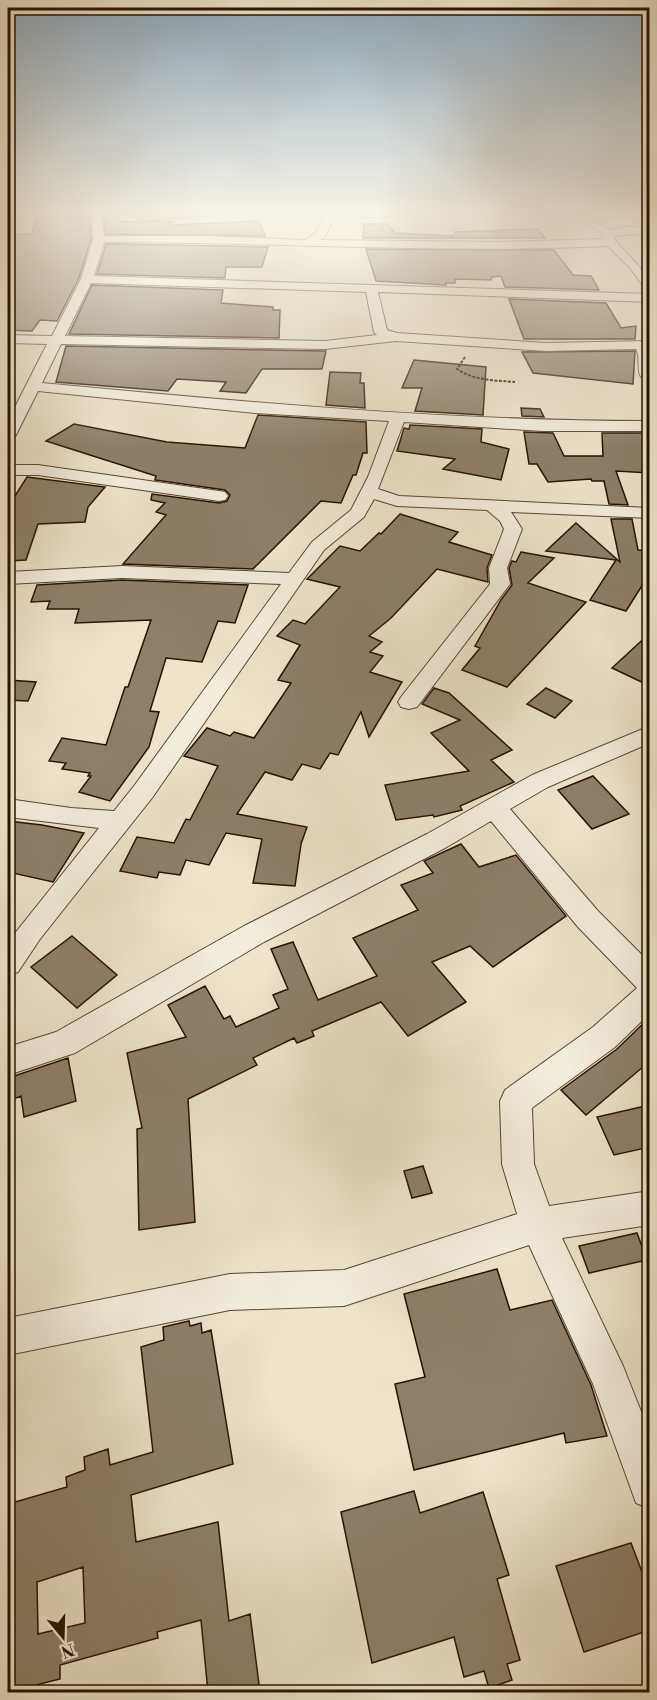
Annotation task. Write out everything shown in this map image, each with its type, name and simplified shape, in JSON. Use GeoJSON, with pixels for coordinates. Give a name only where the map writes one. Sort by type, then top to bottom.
{"type":"FeatureCollection","features":[{"type":"Feature","properties":{"kind":"street"},"geometry":{"type":"LineString","coordinates":[[8,435],[81,290]]}},
{"type":"Feature","properties":{"kind":"street"},"geometry":{"type":"LineString","coordinates":[[372,290],[381,332],[396,337]]}},
{"type":"Feature","properties":{"kind":"street"},"geometry":{"type":"LineString","coordinates":[[436,290],[650,298]]}},
{"type":"Feature","properties":{"kind":"street"},"geometry":{"type":"LineString","coordinates":[[8,339],[325,345],[396,337],[546,346],[645,345],[646,374]]}},
{"type":"Feature","properties":{"kind":"street"},"geometry":{"type":"LineString","coordinates":[[32,386],[255,408],[542,426],[650,426]]}},
{"type":"Feature","properties":{"kind":"street"},"geometry":{"type":"LineString","coordinates":[[8,964],[30,931],[150,782],[318,546],[358,513],[370,492],[398,417]]}},
{"type":"Feature","properties":{"kind":"street"},"geometry":{"type":"LineString","coordinates":[[8,470],[58,473],[219,496]]}},
{"type":"Feature","properties":{"kind":"street"},"geometry":{"type":"LineString","coordinates":[[370,492],[397,501],[650,513]]}},
{"type":"Feature","properties":{"kind":"street"},"geometry":{"type":"LineString","coordinates":[[409,702],[500,584],[498,568],[513,529],[508,518],[494,507]]}},
{"type":"Feature","properties":{"kind":"street"},"geometry":{"type":"LineString","coordinates":[[8,578],[122,572],[294,579]]}},
{"type":"Feature","properties":{"kind":"street"},"geometry":{"type":"LineString","coordinates":[[8,1061],[64,1043],[254,934],[436,841],[550,777],[650,734]]}},
{"type":"Feature","properties":{"kind":"street"},"geometry":{"type":"LineString","coordinates":[[494,807],[588,919],[650,982]]}},
{"type":"Feature","properties":{"kind":"street"},"geometry":{"type":"LineString","coordinates":[[8,808],[71,817],[118,820]]}},
{"type":"Feature","properties":{"kind":"street"},"geometry":{"type":"LineString","coordinates":[[650,994],[604,1037],[516,1101],[518,1164],[538,1225],[610,1379],[650,1489]]}},
{"type":"Feature","properties":{"kind":"street"},"geometry":{"type":"LineString","coordinates":[[8,1337],[230,1292],[344,1288],[538,1225],[650,1208]]}},
{"type":"Feature","properties":{"kind":"path"},"geometry":{"type":"LineString","coordinates":[[470,343],[458,369],[479,380],[514,382]]}},
{"type":"Feature","properties":{"kind":"building"},"geometry":{"type":"Polygon","coordinates":[[[8,290],[73,290],[57,321],[40,320],[32,331],[8,330],[8,290]]]}},
{"type":"Feature","properties":{"kind":"building"},"geometry":{"type":"Polygon","coordinates":[[[89,290],[223,290],[221,303],[273,307],[273,310],[280,310],[279,338],[69,334],[89,290]]]}},
{"type":"Feature","properties":{"kind":"building"},"geometry":{"type":"Polygon","coordinates":[[[509,299],[606,303],[621,328],[636,326],[635,339],[524,339],[509,299]]]}},
{"type":"Feature","properties":{"kind":"building"},"geometry":{"type":"Polygon","coordinates":[[[66,346],[326,351],[322,369],[262,369],[246,393],[220,391],[226,382],[177,379],[168,391],[56,382],[66,346]]]}},
{"type":"Feature","properties":{"kind":"building"},"geometry":{"type":"Polygon","coordinates":[[[635,351],[633,384],[533,373],[522,352],[635,351]]]}},
{"type":"Feature","properties":{"kind":"building"},"geometry":{"type":"Polygon","coordinates":[[[414,360],[486,367],[483,415],[415,411],[422,388],[402,388],[414,360]]]}},
{"type":"Feature","properties":{"kind":"building"},"geometry":{"type":"Polygon","coordinates":[[[330,372],[361,373],[360,383],[364,383],[365,408],[326,405],[330,372]]]}},
{"type":"Feature","properties":{"kind":"building"},"geometry":{"type":"Polygon","coordinates":[[[521,408],[540,409],[544,417],[522,416],[521,408]]]}},
{"type":"Feature","properties":{"kind":"building"},"geometry":{"type":"Polygon","coordinates":[[[258,415],[366,422],[367,453],[363,453],[356,475],[353,475],[341,503],[321,501],[253,569],[123,564],[166,515],[156,512],[165,503],[151,500],[152,494],[219,503],[227,501],[230,495],[225,490],[155,480],[156,476],[46,441],[74,424],[167,442],[245,448],[258,415]]]}},
{"type":"Feature","properties":{"kind":"building"},"geometry":{"type":"Polygon","coordinates":[[[410,425],[482,429],[481,442],[509,449],[501,480],[443,469],[455,459],[397,451],[404,428],[409,429],[410,425]]]}},
{"type":"Feature","properties":{"kind":"building"},"geometry":{"type":"Polygon","coordinates":[[[524,432],[553,433],[564,456],[603,456],[602,433],[650,433],[650,473],[616,471],[628,505],[609,504],[604,481],[592,481],[591,479],[548,482],[537,464],[529,464],[524,432]]]}},
{"type":"Feature","properties":{"kind":"building"},"geometry":{"type":"Polygon","coordinates":[[[27,477],[105,487],[88,507],[85,522],[38,524],[26,560],[8,561],[8,507],[27,477]]]}},
{"type":"Feature","properties":{"kind":"building"},"geometry":{"type":"Polygon","coordinates":[[[400,514],[458,532],[449,542],[492,555],[487,568],[488,582],[437,569],[391,618],[369,636],[382,642],[370,652],[383,656],[370,672],[402,682],[369,737],[361,712],[338,755],[330,753],[320,769],[302,764],[292,780],[265,772],[237,814],[307,827],[301,844],[295,886],[253,883],[262,839],[226,833],[209,865],[186,860],[180,875],[159,872],[157,878],[120,871],[137,837],[174,843],[186,819],[190,820],[218,766],[184,756],[207,728],[230,736],[234,732],[254,738],[291,683],[278,680],[300,645],[277,636],[293,620],[305,624],[340,587],[307,579],[340,546],[360,551],[400,514]]]}},
{"type":"Feature","properties":{"kind":"building"},"geometry":{"type":"Polygon","coordinates":[[[611,519],[632,519],[638,550],[650,551],[650,573],[626,611],[590,600],[616,560],[546,551],[576,523],[620,562],[611,519]]]}},
{"type":"Feature","properties":{"kind":"building"},"geometry":{"type":"Polygon","coordinates":[[[521,552],[554,558],[528,583],[586,602],[507,687],[462,670],[480,648],[475,646],[512,585],[509,568],[512,561],[516,562],[521,552]]]}},
{"type":"Feature","properties":{"kind":"building"},"geometry":{"type":"Polygon","coordinates":[[[122,580],[248,585],[235,623],[218,621],[202,662],[166,658],[150,711],[159,712],[149,747],[110,801],[79,792],[91,776],[88,776],[90,773],[62,769],[66,763],[49,761],[62,738],[106,745],[151,620],[75,623],[79,609],[47,609],[50,601],[31,602],[37,585],[122,580]]]}},
{"type":"Feature","properties":{"kind":"building"},"geometry":{"type":"Polygon","coordinates":[[[650,633],[650,686],[612,668],[650,633]]]}},
{"type":"Feature","properties":{"kind":"building"},"geometry":{"type":"Polygon","coordinates":[[[8,680],[36,682],[28,701],[8,700],[8,680]]]}},
{"type":"Feature","properties":{"kind":"building"},"geometry":{"type":"Polygon","coordinates":[[[434,688],[449,693],[512,750],[491,760],[514,782],[460,806],[462,810],[434,817],[433,815],[396,820],[385,785],[469,771],[431,733],[460,720],[422,704],[434,688]]]}},
{"type":"Feature","properties":{"kind":"building"},"geometry":{"type":"Polygon","coordinates":[[[546,688],[572,701],[555,718],[527,704],[546,688]]]}},
{"type":"Feature","properties":{"kind":"building"},"geometry":{"type":"Polygon","coordinates":[[[593,776],[629,814],[592,829],[558,790],[593,776]]]}},
{"type":"Feature","properties":{"kind":"building"},"geometry":{"type":"Polygon","coordinates":[[[8,821],[84,833],[53,882],[8,872],[8,821]]]}},
{"type":"Feature","properties":{"kind":"building"},"geometry":{"type":"Polygon","coordinates":[[[461,844],[479,867],[516,855],[566,916],[493,967],[470,946],[432,962],[466,1002],[408,1036],[381,1002],[312,1031],[314,1036],[297,1043],[294,1038],[253,1058],[257,1065],[188,1099],[195,1222],[139,1230],[137,1129],[142,1128],[127,1053],[186,1037],[168,1005],[205,986],[224,1019],[230,1016],[236,1027],[279,1008],[273,995],[288,989],[271,949],[293,942],[318,1000],[377,976],[353,938],[418,910],[401,885],[433,873],[424,861],[461,844]]]}},
{"type":"Feature","properties":{"kind":"building"},"geometry":{"type":"Polygon","coordinates":[[[72,936],[117,975],[77,1008],[31,967],[72,936]]]}},
{"type":"Feature","properties":{"kind":"building"},"geometry":{"type":"Polygon","coordinates":[[[650,1017],[650,1061],[586,1115],[561,1090],[617,1049],[650,1017]]]}},
{"type":"Feature","properties":{"kind":"building"},"geometry":{"type":"Polygon","coordinates":[[[68,1058],[76,1101],[24,1117],[21,1096],[11,1100],[8,1078],[68,1058]]]}},
{"type":"Feature","properties":{"kind":"building"},"geometry":{"type":"Polygon","coordinates":[[[650,1105],[650,1147],[614,1155],[597,1117],[650,1105]]]}},
{"type":"Feature","properties":{"kind":"building"},"geometry":{"type":"Polygon","coordinates":[[[423,1166],[432,1193],[412,1198],[404,1171],[423,1166]]]}},
{"type":"Feature","properties":{"kind":"building"},"geometry":{"type":"Polygon","coordinates":[[[637,1233],[647,1260],[589,1273],[579,1246],[637,1233]]]}},
{"type":"Feature","properties":{"kind":"building"},"geometry":{"type":"Polygon","coordinates":[[[497,1269],[510,1310],[552,1300],[591,1385],[607,1436],[566,1443],[564,1433],[414,1470],[395,1384],[425,1377],[404,1294],[497,1269]]]}},
{"type":"Feature","properties":{"kind":"building"},"geometry":{"type":"Polygon","coordinates":[[[189,1321],[190,1326],[201,1323],[202,1333],[211,1330],[233,1464],[131,1495],[136,1542],[218,1522],[229,1621],[250,1614],[260,1692],[208,1692],[201,1620],[157,1632],[158,1638],[60,1665],[60,1679],[8,1692],[8,1504],[67,1487],[66,1477],[85,1470],[84,1457],[108,1449],[110,1465],[153,1452],[141,1347],[164,1340],[163,1327],[189,1321]],[[83,1567],[37,1582],[38,1634],[85,1623],[83,1567]]]}},
{"type":"Feature","properties":{"kind":"building"},"geometry":{"type":"Polygon","coordinates":[[[414,1491],[420,1513],[483,1492],[509,1575],[497,1579],[520,1660],[507,1664],[512,1680],[489,1688],[484,1671],[464,1677],[454,1637],[372,1663],[341,1512],[414,1491]]]}},
{"type":"Feature","properties":{"kind":"building"},"geometry":{"type":"Polygon","coordinates":[[[631,1543],[650,1593],[650,1630],[584,1652],[556,1566],[631,1543]]]}}]}
